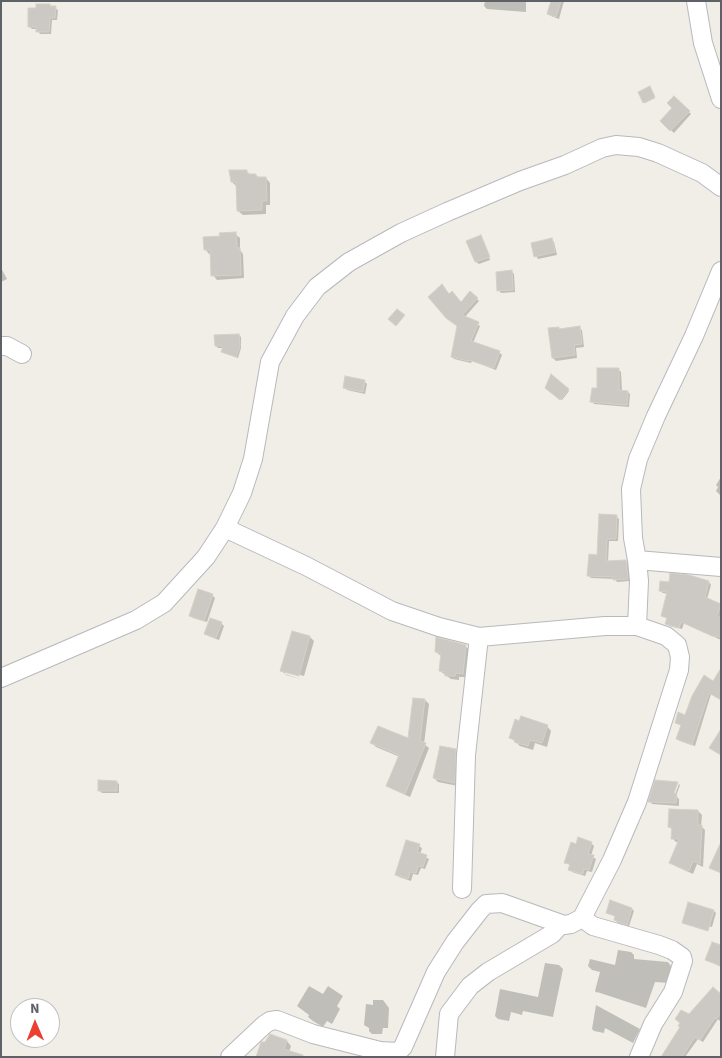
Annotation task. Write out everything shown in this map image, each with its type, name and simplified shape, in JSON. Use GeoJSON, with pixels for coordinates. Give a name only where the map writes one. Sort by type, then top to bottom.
{"type":"FeatureCollection","features":[{"type":"Feature","properties":{"kind":"street"},"geometry":{"type":"LineString","coordinates":[[696,1],[703,43],[721,98]]}},
{"type":"Feature","properties":{"kind":"street"},"geometry":{"type":"LineString","coordinates":[[1,678],[136,620],[164,603],[206,557],[225,528],[242,492],[253,459],[270,362],[295,316],[317,287],[349,262],[401,232],[520,181],[565,165],[602,148],[616,145],[639,147],[658,152],[702,173],[721,187]]}},
{"type":"Feature","properties":{"kind":"street"},"geometry":{"type":"LineString","coordinates":[[637,626],[639,604],[631,489],[638,459],[694,336],[721,271]]}},
{"type":"Feature","properties":{"kind":"street"},"geometry":{"type":"LineString","coordinates":[[1,346],[7,346],[22,354]]}},
{"type":"Feature","properties":{"kind":"street"},"geometry":{"type":"LineString","coordinates":[[225,528],[306,566],[392,611],[439,627],[479,637],[605,626],[637,626],[666,636],[677,645],[680,656],[679,670],[636,802],[612,860],[582,918],[571,924],[562,924],[502,903],[486,904],[455,942],[436,972],[403,1047],[395,1055],[313,1034],[277,1020],[264,1025],[230,1057]]}},
{"type":"Feature","properties":{"kind":"street"},"geometry":{"type":"LineString","coordinates":[[637,560],[721,567]]}},
{"type":"Feature","properties":{"kind":"street"},"geometry":{"type":"LineString","coordinates":[[462,889],[466,755],[479,637]]}},
{"type":"Feature","properties":{"kind":"street"},"geometry":{"type":"LineString","coordinates":[[582,918],[592,926],[659,944],[682,956],[683,960],[673,992],[653,1024],[639,1057]]}},
{"type":"Feature","properties":{"kind":"street"},"geometry":{"type":"LineString","coordinates":[[444,1057],[449,1014],[470,986],[488,972],[552,934],[562,924]]}},
{"type":"Feature","properties":{"kind":"building"},"geometry":{"type":"Polygon","coordinates":[[[551,1],[561,1],[556,17],[547,14],[551,1]]]}},
{"type":"Feature","properties":{"kind":"building"},"geometry":{"type":"Polygon","coordinates":[[[36,4],[56,6],[55,18],[50,18],[49,32],[36,32],[36,27],[28,27],[28,8],[36,8],[36,4]]]}},
{"type":"Feature","properties":{"kind":"building"},"geometry":{"type":"Polygon","coordinates":[[[650,86],[655,97],[643,103],[638,92],[650,86]]]}},
{"type":"Feature","properties":{"kind":"building"},"geometry":{"type":"Polygon","coordinates":[[[674,96],[690,111],[670,131],[660,121],[672,108],[667,103],[674,96]]]}},
{"type":"Feature","properties":{"kind":"building"},"geometry":{"type":"Polygon","coordinates":[[[229,170],[247,170],[247,174],[256,174],[256,177],[266,177],[267,201],[262,201],[262,210],[237,211],[236,182],[231,182],[229,170]]]}},
{"type":"Feature","properties":{"kind":"building"},"geometry":{"type":"Polygon","coordinates":[[[236,232],[237,248],[240,248],[241,275],[211,276],[210,250],[204,250],[203,237],[220,236],[219,233],[236,232]]]}},
{"type":"Feature","properties":{"kind":"building"},"geometry":{"type":"Polygon","coordinates":[[[481,235],[490,257],[475,262],[466,241],[481,235]]]}},
{"type":"Feature","properties":{"kind":"building"},"geometry":{"type":"Polygon","coordinates":[[[552,238],[555,252],[534,257],[531,243],[552,238]]]}},
{"type":"Feature","properties":{"kind":"building"},"geometry":{"type":"Polygon","coordinates":[[[512,270],[513,290],[497,291],[496,272],[512,270]]]}},
{"type":"Feature","properties":{"kind":"building"},"geometry":{"type":"Polygon","coordinates":[[[442,284],[449,294],[452,291],[461,302],[470,291],[478,298],[462,315],[479,322],[471,341],[500,351],[494,368],[469,360],[451,357],[457,326],[446,318],[428,297],[442,284]]]}},
{"type":"Feature","properties":{"kind":"building"},"geometry":{"type":"Polygon","coordinates":[[[397,309],[405,315],[396,326],[388,319],[397,309]]]}},
{"type":"Feature","properties":{"kind":"building"},"geometry":{"type":"Polygon","coordinates":[[[580,326],[582,344],[574,345],[575,355],[552,358],[548,328],[559,327],[559,329],[580,326]]]}},
{"type":"Feature","properties":{"kind":"building"},"geometry":{"type":"Polygon","coordinates":[[[239,334],[240,346],[236,357],[221,352],[223,346],[215,346],[214,335],[239,334]]]}},
{"type":"Feature","properties":{"kind":"building"},"geometry":{"type":"Polygon","coordinates":[[[597,368],[619,368],[619,390],[628,391],[627,405],[590,402],[592,388],[597,388],[597,368]]]}},
{"type":"Feature","properties":{"kind":"building"},"geometry":{"type":"Polygon","coordinates":[[[551,374],[569,389],[560,400],[545,388],[551,374]]]}},
{"type":"Feature","properties":{"kind":"building"},"geometry":{"type":"Polygon","coordinates":[[[345,376],[365,380],[363,392],[343,388],[345,376]]]}},
{"type":"Feature","properties":{"kind":"building"},"geometry":{"type":"Polygon","coordinates":[[[599,514],[617,515],[616,539],[607,539],[606,561],[626,560],[628,579],[613,580],[613,577],[587,576],[589,554],[597,555],[599,514]]]}},
{"type":"Feature","properties":{"kind":"building"},"geometry":{"type":"Polygon","coordinates":[[[670,573],[689,575],[709,581],[705,597],[721,604],[717,616],[721,618],[721,637],[712,636],[681,622],[679,628],[665,624],[667,618],[661,616],[667,592],[659,591],[660,581],[669,582],[670,573]]]}},
{"type":"Feature","properties":{"kind":"building"},"geometry":{"type":"Polygon","coordinates":[[[198,589],[213,594],[204,621],[189,616],[198,589]]]}},
{"type":"Feature","properties":{"kind":"building"},"geometry":{"type":"Polygon","coordinates":[[[210,618],[222,622],[216,638],[204,634],[210,618]]]}},
{"type":"Feature","properties":{"kind":"building"},"geometry":{"type":"Polygon","coordinates":[[[292,631],[310,636],[299,676],[280,671],[292,631]]]}},
{"type":"Feature","properties":{"kind":"building"},"geometry":{"type":"Polygon","coordinates":[[[436,637],[466,645],[463,674],[456,673],[455,676],[445,676],[445,672],[439,671],[441,653],[435,652],[436,637]]]}},
{"type":"Feature","properties":{"kind":"building"},"geometry":{"type":"Polygon","coordinates":[[[721,668],[721,700],[709,693],[692,745],[676,739],[681,725],[675,723],[678,712],[685,715],[692,696],[704,675],[713,681],[721,668]]]}},
{"type":"Feature","properties":{"kind":"building"},"geometry":{"type":"Polygon","coordinates":[[[413,698],[425,699],[420,741],[426,743],[405,794],[386,786],[399,755],[370,743],[378,726],[408,738],[413,698]]]}},
{"type":"Feature","properties":{"kind":"building"},"geometry":{"type":"Polygon","coordinates":[[[521,716],[548,725],[542,743],[530,740],[528,746],[514,742],[515,740],[509,738],[515,719],[519,721],[521,716]]]}},
{"type":"Feature","properties":{"kind":"building"},"geometry":{"type":"Polygon","coordinates":[[[721,729],[721,755],[709,748],[721,729]]]}},
{"type":"Feature","properties":{"kind":"building"},"geometry":{"type":"Polygon","coordinates":[[[440,746],[456,749],[455,783],[433,778],[440,746]]]}},
{"type":"Feature","properties":{"kind":"building"},"geometry":{"type":"Polygon","coordinates":[[[98,780],[117,781],[117,791],[98,791],[98,780]]]}},
{"type":"Feature","properties":{"kind":"building"},"geometry":{"type":"Polygon","coordinates":[[[655,780],[678,782],[674,793],[677,795],[676,803],[648,802],[655,780]]]}},
{"type":"Feature","properties":{"kind":"building"},"geometry":{"type":"Polygon","coordinates":[[[669,809],[698,810],[698,825],[702,825],[700,864],[693,861],[689,871],[669,863],[679,839],[671,839],[672,827],[668,827],[669,809]]]}},
{"type":"Feature","properties":{"kind":"building"},"geometry":{"type":"Polygon","coordinates":[[[578,837],[592,842],[588,854],[594,855],[589,870],[584,869],[583,874],[568,870],[570,864],[564,863],[571,842],[576,844],[578,837]]]}},
{"type":"Feature","properties":{"kind":"building"},"geometry":{"type":"Polygon","coordinates":[[[406,840],[420,844],[417,852],[427,855],[423,867],[418,866],[416,873],[410,872],[408,879],[395,875],[406,840]]]}},
{"type":"Feature","properties":{"kind":"building"},"geometry":{"type":"Polygon","coordinates":[[[721,842],[721,873],[709,868],[721,842]]]}},
{"type":"Feature","properties":{"kind":"building"},"geometry":{"type":"Polygon","coordinates":[[[610,900],[632,908],[627,925],[614,920],[615,916],[606,913],[610,900]]]}},
{"type":"Feature","properties":{"kind":"building"},"geometry":{"type":"Polygon","coordinates":[[[688,902],[714,910],[708,931],[682,923],[688,902]]]}},
{"type":"Feature","properties":{"kind":"building"},"geometry":{"type":"Polygon","coordinates":[[[712,942],[721,945],[721,966],[705,960],[712,942]]]}},
{"type":"Feature","properties":{"kind":"building"},"geometry":{"type":"Polygon","coordinates":[[[713,987],[721,994],[721,1014],[715,1018],[700,1040],[695,1037],[682,1057],[661,1057],[680,1027],[678,1026],[680,1023],[675,1019],[681,1010],[689,1014],[713,987]]]}},
{"type":"Feature","properties":{"kind":"building"},"geometry":{"type":"Polygon","coordinates":[[[270,1034],[287,1040],[284,1049],[303,1055],[303,1057],[256,1057],[261,1042],[265,1042],[270,1034]]]}}]}
